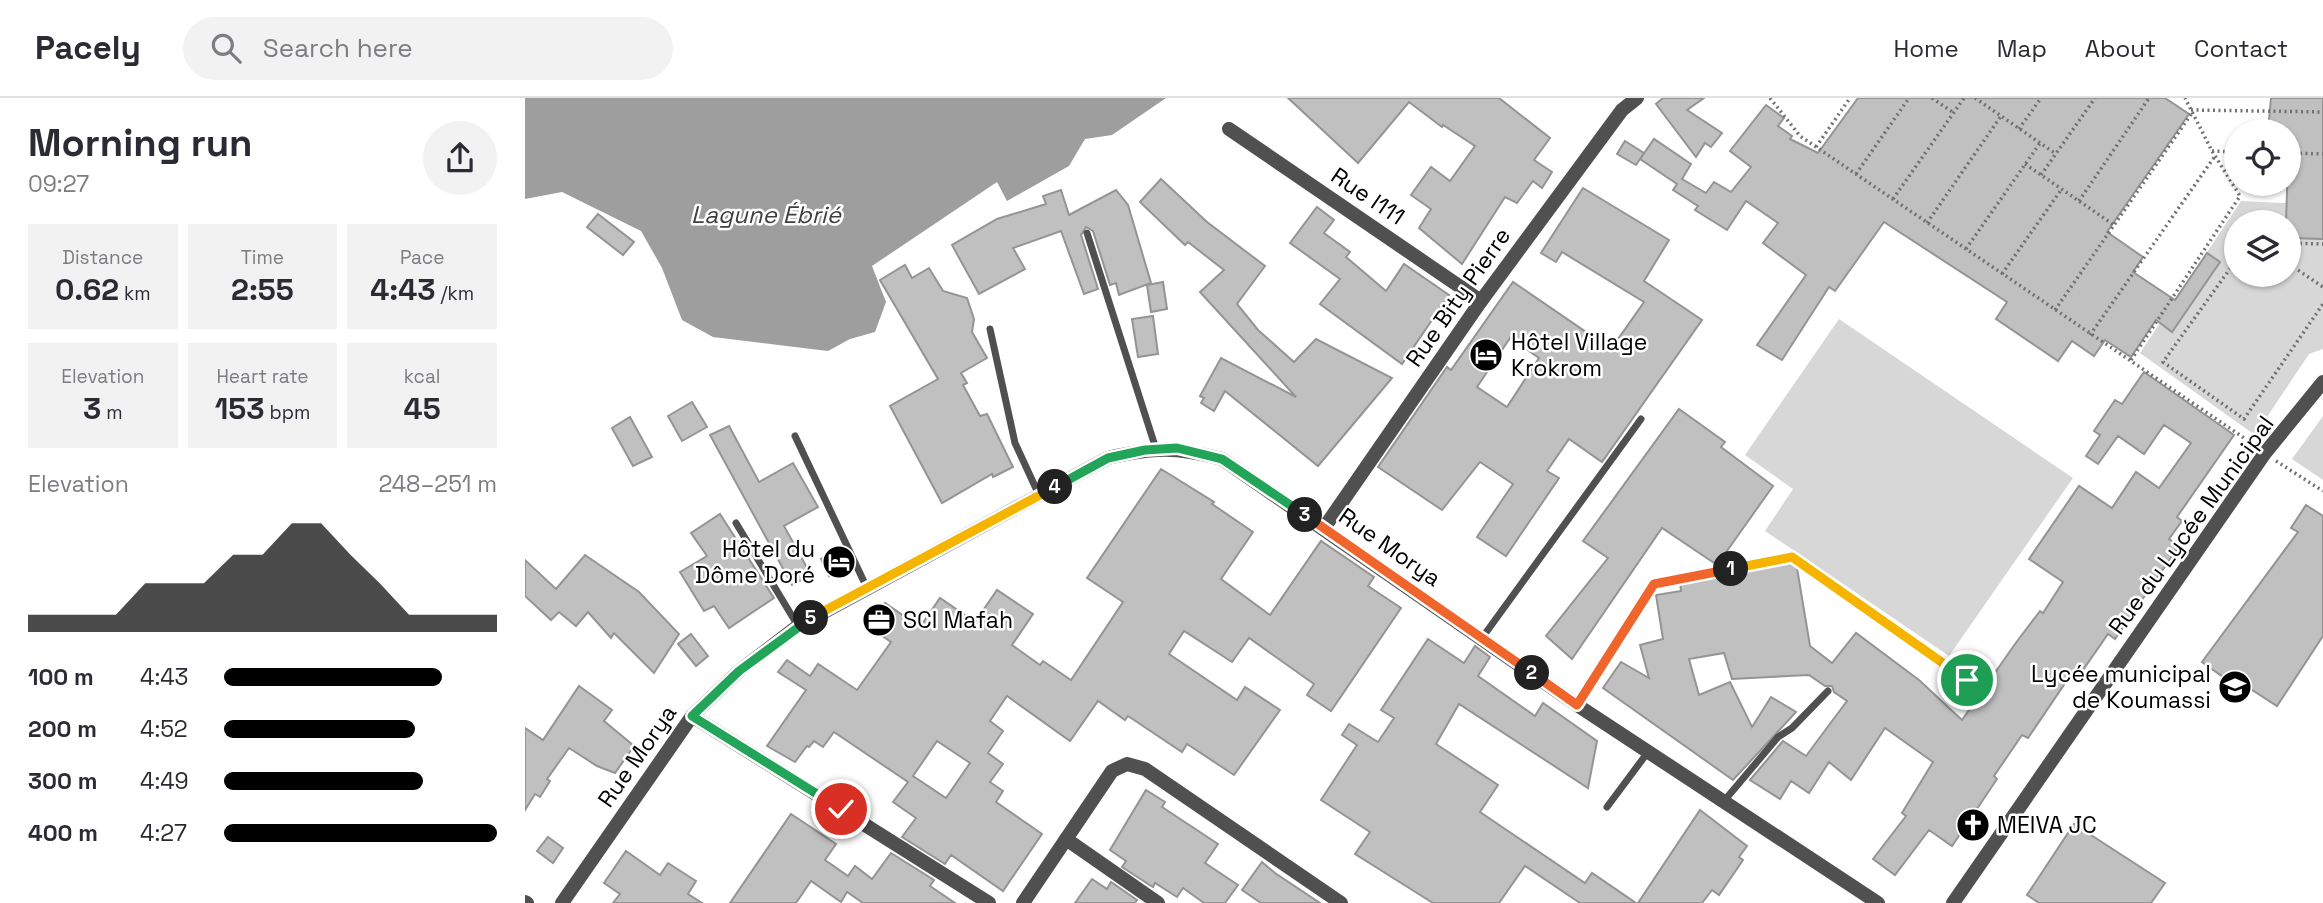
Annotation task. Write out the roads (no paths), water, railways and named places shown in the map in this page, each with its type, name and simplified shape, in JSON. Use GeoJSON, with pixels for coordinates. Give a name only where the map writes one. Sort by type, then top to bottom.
{"type":"FeatureCollection","features":[{"type":"Feature","properties":{"kind":"street","name":"Rue Bity Pierre"},"geometry":{"type":"LineString","coordinates":[[1324,528],[1481,301],[1622,110],[1637,98]]}},
{"type":"Feature","properties":{"kind":"street","name":"Rue I111"},"geometry":{"type":"LineString","coordinates":[[1229,128],[1481,301]]}},
{"type":"Feature","properties":{"kind":"street","name":"Rue du Lycée Municipal"},"geometry":{"type":"LineString","coordinates":[[1953,903],[2265,453],[2323,382]]}},
{"type":"Feature","properties":{"kind":"street","name":"Rue Morya"},"geometry":{"type":"LineString","coordinates":[[562,903],[692,716],[739,671],[798,626],[1108,458],[1177,448],[1222,459],[1577,705],[1878,903]]}},
{"type":"Feature","properties":{"kind":"street"},"geometry":{"type":"LineString","coordinates":[[692,716],[989,903]]}},
{"type":"Feature","properties":{"kind":"street"},"geometry":{"type":"LineString","coordinates":[[1023,903],[1112,771],[1127,764],[1145,769],[1341,903]]}},
{"type":"Feature","properties":{"kind":"street"},"geometry":{"type":"LineString","coordinates":[[1066,839],[1158,903]]}},
{"type":"Feature","properties":{"kind":"lane"},"geometry":{"type":"LineString","coordinates":[[1087,233],[1156,449]]}},
{"type":"Feature","properties":{"kind":"lane"},"geometry":{"type":"LineString","coordinates":[[990,329],[1015,443],[1039,495]]}},
{"type":"Feature","properties":{"kind":"lane"},"geometry":{"type":"LineString","coordinates":[[1482,638],[1641,419]]}},
{"type":"Feature","properties":{"kind":"lane"},"geometry":{"type":"LineString","coordinates":[[795,436],[867,588]]}},
{"type":"Feature","properties":{"kind":"lane"},"geometry":{"type":"LineString","coordinates":[[736,523],[798,626]]}},
{"type":"Feature","properties":{"kind":"lane"},"geometry":{"type":"LineString","coordinates":[[1724,802],[1778,737],[1792,728],[1828,691]]}},
{"type":"Feature","properties":{"kind":"lane"},"geometry":{"type":"LineString","coordinates":[[1607,807],[1648,751]]}},
{"type":"Feature","properties":{"kind":"water","name":"Lagune Ébrié"},"geometry":{"type":"Polygon","coordinates":[[[525,98],[1166,98],[1112,135],[1085,139],[1069,166],[1007,201],[997,182],[872,266],[886,302],[875,332],[850,339],[828,351],[713,337],[682,320],[662,268],[641,231],[562,192],[525,199],[525,98]]]}},
{"type":"Feature","properties":{"kind":"place","name":"Hôtel Village Krokrom"},"geometry":{"type":"Point","coordinates":[1486,355]}},
{"type":"Feature","properties":{"kind":"place","name":"Hôtel du Dôme Doré"},"geometry":{"type":"Point","coordinates":[839,562]}},
{"type":"Feature","properties":{"kind":"place","name":"SCI Mafah"},"geometry":{"type":"Point","coordinates":[879,620]}},
{"type":"Feature","properties":{"kind":"place","name":"Lycée municipal de Koumassi"},"geometry":{"type":"Point","coordinates":[2235,687]}},
{"type":"Feature","properties":{"kind":"place","name":"MEIVA JC"},"geometry":{"type":"Point","coordinates":[1973,825]}}]}
